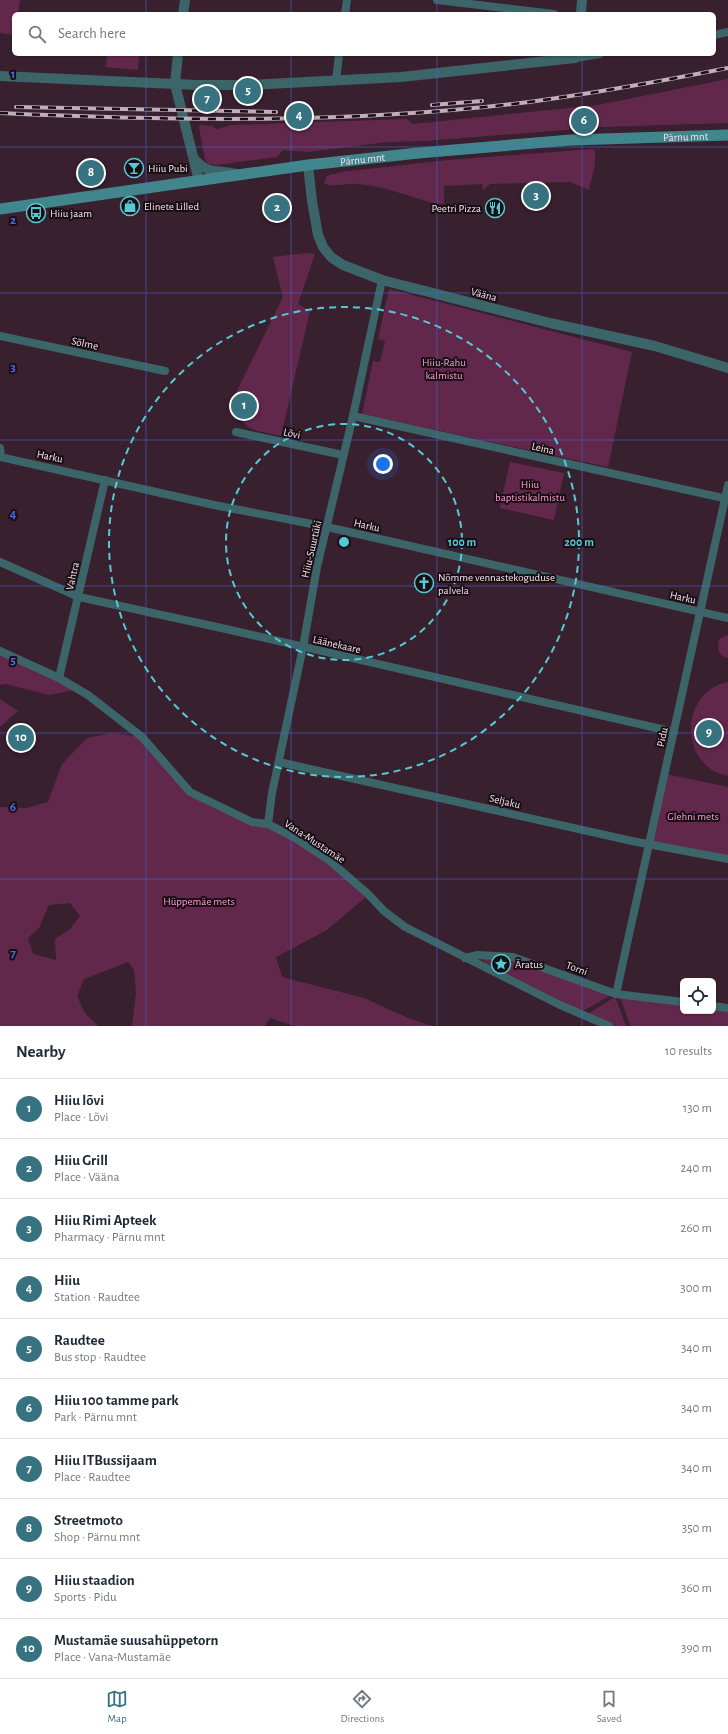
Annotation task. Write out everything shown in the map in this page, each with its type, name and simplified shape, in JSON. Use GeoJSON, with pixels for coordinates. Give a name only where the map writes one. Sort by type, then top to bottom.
{"type":"FeatureCollection","features":[{"type":"Feature","properties":{"kind":"main road","name":"Pärnu mnt"},"geometry":{"type":"LineString","coordinates":[[0,209],[308,165],[418,153],[564,141],[728,135]]}},
{"type":"Feature","properties":{"kind":"street"},"geometry":{"type":"LineString","coordinates":[[183,12],[185,0]]}},
{"type":"Feature","properties":{"kind":"street"},"geometry":{"type":"LineString","coordinates":[[345,12],[347,0]]}},
{"type":"Feature","properties":{"kind":"street"},"geometry":{"type":"LineString","coordinates":[[437,0],[537,12]]}},
{"type":"Feature","properties":{"kind":"street"},"geometry":{"type":"LineString","coordinates":[[581,12],[582,0]]}},
{"type":"Feature","properties":{"kind":"street"},"geometry":{"type":"LineString","coordinates":[[716,34],[728,32]]}},
{"type":"Feature","properties":{"kind":"street"},"geometry":{"type":"LineString","coordinates":[[178,56],[175,84],[199,181]]}},
{"type":"Feature","properties":{"kind":"street"},"geometry":{"type":"LineString","coordinates":[[336,81],[339,56]]}},
{"type":"Feature","properties":{"kind":"street"},"geometry":{"type":"LineString","coordinates":[[0,76],[175,84],[248,85],[336,81],[464,71],[576,56]]}},
{"type":"Feature","properties":{"kind":"street"},"geometry":{"type":"LineString","coordinates":[[194,159],[206,170],[212,172],[225,171],[241,175]]}},
{"type":"Feature","properties":{"kind":"street","name":"Vääna"},"geometry":{"type":"LineString","coordinates":[[308,165],[316,228],[323,247],[331,258],[343,265],[382,280],[550,323],[656,346],[728,368]]}},
{"type":"Feature","properties":{"kind":"street","name":"Hiiu-Suurtüki"},"geometry":{"type":"LineString","coordinates":[[268,824],[272,793],[327,527],[353,416],[382,280]]}},
{"type":"Feature","properties":{"kind":"street","name":"Sõlme"},"geometry":{"type":"LineString","coordinates":[[0,336],[166,372]]}},
{"type":"Feature","properties":{"kind":"street","name":"Leina"},"geometry":{"type":"LineString","coordinates":[[353,416],[727,499]]}},
{"type":"Feature","properties":{"kind":"street","name":"Lõvi"},"geometry":{"type":"LineString","coordinates":[[236,432],[343,455]]}},
{"type":"Feature","properties":{"kind":"street"},"geometry":{"type":"LineString","coordinates":[[0,448],[0,457]]}},
{"type":"Feature","properties":{"kind":"street","name":"Harku"},"geometry":{"type":"LineString","coordinates":[[0,457],[214,505],[327,527],[728,618]]}},
{"type":"Feature","properties":{"kind":"street","name":"Vahtra"},"geometry":{"type":"LineString","coordinates":[[59,678],[106,480]]}},
{"type":"Feature","properties":{"kind":"street","name":"Pidu"},"geometry":{"type":"LineString","coordinates":[[616,994],[700,612],[727,499],[728,485]]}},
{"type":"Feature","properties":{"kind":"street","name":"Läänekaare"},"geometry":{"type":"LineString","coordinates":[[0,562],[79,597],[674,732]]}},
{"type":"Feature","properties":{"kind":"street","name":"Vana-Mustamäe"},"geometry":{"type":"LineString","coordinates":[[0,651],[59,678],[88,695],[142,737],[190,792],[252,822],[268,824],[295,838],[330,861],[400,924],[582,1016],[609,1026]]}},
{"type":"Feature","properties":{"kind":"street","name":"Seljaku"},"geometry":{"type":"LineString","coordinates":[[279,762],[632,841],[728,859]]}},
{"type":"Feature","properties":{"kind":"street","name":"Torni"},"geometry":{"type":"LineString","coordinates":[[465,958],[478,955],[513,957],[616,994],[680,1002]]}},
{"type":"Feature","properties":{"kind":"street"},"geometry":{"type":"LineString","coordinates":[[716,1006],[728,1008]]}},
{"type":"Feature","properties":{"kind":"green space"},"geometry":{"type":"Polygon","coordinates":[[[0,0],[20,0],[18,12],[12,12],[12,35],[0,33],[0,0]]]}},
{"type":"Feature","properties":{"kind":"green space"},"geometry":{"type":"Polygon","coordinates":[[[107,56],[139,56],[138,70],[106,67],[107,56]]]}},
{"type":"Feature","properties":{"kind":"green space"},"geometry":{"type":"Polygon","coordinates":[[[728,79],[728,123],[601,127],[425,141],[388,142],[308,152],[283,150],[277,157],[217,165],[209,164],[205,160],[199,127],[200,125],[212,126],[217,129],[231,125],[407,119],[413,124],[598,105],[728,79]]]}},
{"type":"Feature","properties":{"kind":"green space"},"geometry":{"type":"Polygon","coordinates":[[[593,149],[595,151],[595,164],[589,190],[570,182],[490,184],[483,190],[482,184],[444,186],[444,204],[436,204],[368,185],[331,185],[324,183],[327,176],[341,172],[449,160],[593,149]]]}},
{"type":"Feature","properties":{"kind":"green space"},"geometry":{"type":"Polygon","coordinates":[[[305,253],[315,254],[298,304],[310,311],[281,436],[250,428],[241,419],[232,401],[283,297],[273,257],[305,253]]]}},
{"type":"Feature","properties":{"kind":"green space","name":"Hiiu-Rahu kalmistu"},"geometry":{"type":"Polygon","coordinates":[[[389,289],[632,352],[608,467],[362,414],[373,361],[380,362],[385,341],[378,339],[389,289]]]}},
{"type":"Feature","properties":{"kind":"green space","name":"Hiiu baptistikalmistu"},"geometry":{"type":"Polygon","coordinates":[[[510,462],[564,473],[554,520],[500,508],[510,462]]]}},
{"type":"Feature","properties":{"kind":"green space"},"geometry":{"type":"Polygon","coordinates":[[[728,635],[728,658],[720,653],[718,645],[719,639],[728,635]]]}},
{"type":"Feature","properties":{"kind":"green space"},"geometry":{"type":"Polygon","coordinates":[[[0,651],[79,689],[49,695],[6,684],[0,685],[0,651]]]}},
{"type":"Feature","properties":{"kind":"green space"},"geometry":{"type":"Polygon","coordinates":[[[728,682],[728,776],[712,770],[700,758],[693,744],[691,729],[693,714],[700,700],[712,688],[728,682]]]}},
{"type":"Feature","properties":{"kind":"green space"},"geometry":{"type":"Polygon","coordinates":[[[0,699],[18,711],[0,727],[0,699]]]}},
{"type":"Feature","properties":{"kind":"green space","name":"Hüppemäe mets"},"geometry":{"type":"Polygon","coordinates":[[[112,733],[142,737],[190,792],[297,839],[367,896],[327,930],[276,957],[282,977],[364,998],[408,1018],[432,1026],[295,1026],[270,1018],[265,1026],[132,1026],[136,993],[134,970],[128,962],[84,979],[77,996],[85,1013],[98,1026],[0,1026],[0,807],[26,808],[48,802],[62,764],[87,738],[112,733]],[[70,903],[49,905],[39,928],[28,938],[33,954],[56,960],[55,939],[70,929],[80,916],[70,903]]]}},
{"type":"Feature","properties":{"kind":"green space","name":"Glehni mets"},"geometry":{"type":"Polygon","coordinates":[[[666,774],[728,787],[728,859],[649,843],[666,774]]]}},
{"type":"Feature","properties":{"kind":"green space"},"geometry":{"type":"Polygon","coordinates":[[[485,958],[513,960],[611,995],[581,1012],[485,962],[483,960],[485,958]]]}},
{"type":"Feature","properties":{"kind":"green space"},"geometry":{"type":"Polygon","coordinates":[[[620,996],[680,1004],[680,1014],[716,1014],[716,1008],[728,1010],[728,1026],[630,1026],[620,996]]]}},
{"type":"Feature","properties":{"kind":"green space"},"geometry":{"type":"Polygon","coordinates":[[[615,997],[626,1026],[616,1026],[586,1015],[615,997]]]}},
{"type":"Feature","properties":{"kind":"railway"},"geometry":{"type":"LineString","coordinates":[[0,113],[198,119],[264,119],[397,114],[529,102],[579,95],[728,68]]}},
{"type":"Feature","properties":{"kind":"railway"},"geometry":{"type":"LineString","coordinates":[[432,105],[482,101]]}},
{"type":"Feature","properties":{"kind":"railway"},"geometry":{"type":"LineString","coordinates":[[16,107],[276,112]]}},
{"type":"Feature","properties":{"kind":"place","name":"Raudtee"},"geometry":{"type":"Point","coordinates":[248,91]}},
{"type":"Feature","properties":{"kind":"place","name":"Hiiu ITBussijaam"},"geometry":{"type":"Point","coordinates":[207,99]}},
{"type":"Feature","properties":{"kind":"place","name":"Hiiu"},"geometry":{"type":"Point","coordinates":[299,116]}},
{"type":"Feature","properties":{"kind":"place","name":"Hiiu 100 tamme park"},"geometry":{"type":"Point","coordinates":[584,121]}},
{"type":"Feature","properties":{"kind":"place","name":"Hiiu Pubi"},"geometry":{"type":"Point","coordinates":[134,168]}},
{"type":"Feature","properties":{"kind":"place","name":"Streetmoto"},"geometry":{"type":"Point","coordinates":[91,173]}},
{"type":"Feature","properties":{"kind":"place","name":"Hiiu Rimi Apteek"},"geometry":{"type":"Point","coordinates":[536,196]}},
{"type":"Feature","properties":{"kind":"place","name":"Elinete Lilled"},"geometry":{"type":"Point","coordinates":[130,206]}},
{"type":"Feature","properties":{"kind":"place","name":"Hiiu Grill"},"geometry":{"type":"Point","coordinates":[277,208]}},
{"type":"Feature","properties":{"kind":"place","name":"Peetri Pizza"},"geometry":{"type":"Point","coordinates":[495,208]}},
{"type":"Feature","properties":{"kind":"place","name":"Hiiu jaam"},"geometry":{"type":"Point","coordinates":[36,213]}},
{"type":"Feature","properties":{"kind":"place","name":"Hiiu lõvi"},"geometry":{"type":"Point","coordinates":[244,406]}},
{"type":"Feature","properties":{"kind":"place","name":"Nõmme vennastekoguduse palvela"},"geometry":{"type":"Point","coordinates":[424,583]}},
{"type":"Feature","properties":{"kind":"place","name":"Hiiu staadion"},"geometry":{"type":"Point","coordinates":[709,733]}},
{"type":"Feature","properties":{"kind":"place","name":"Mustamäe suusahüppetorn"},"geometry":{"type":"Point","coordinates":[21,738]}},
{"type":"Feature","properties":{"kind":"place","name":"Äratus"},"geometry":{"type":"Point","coordinates":[501,964]}}]}
